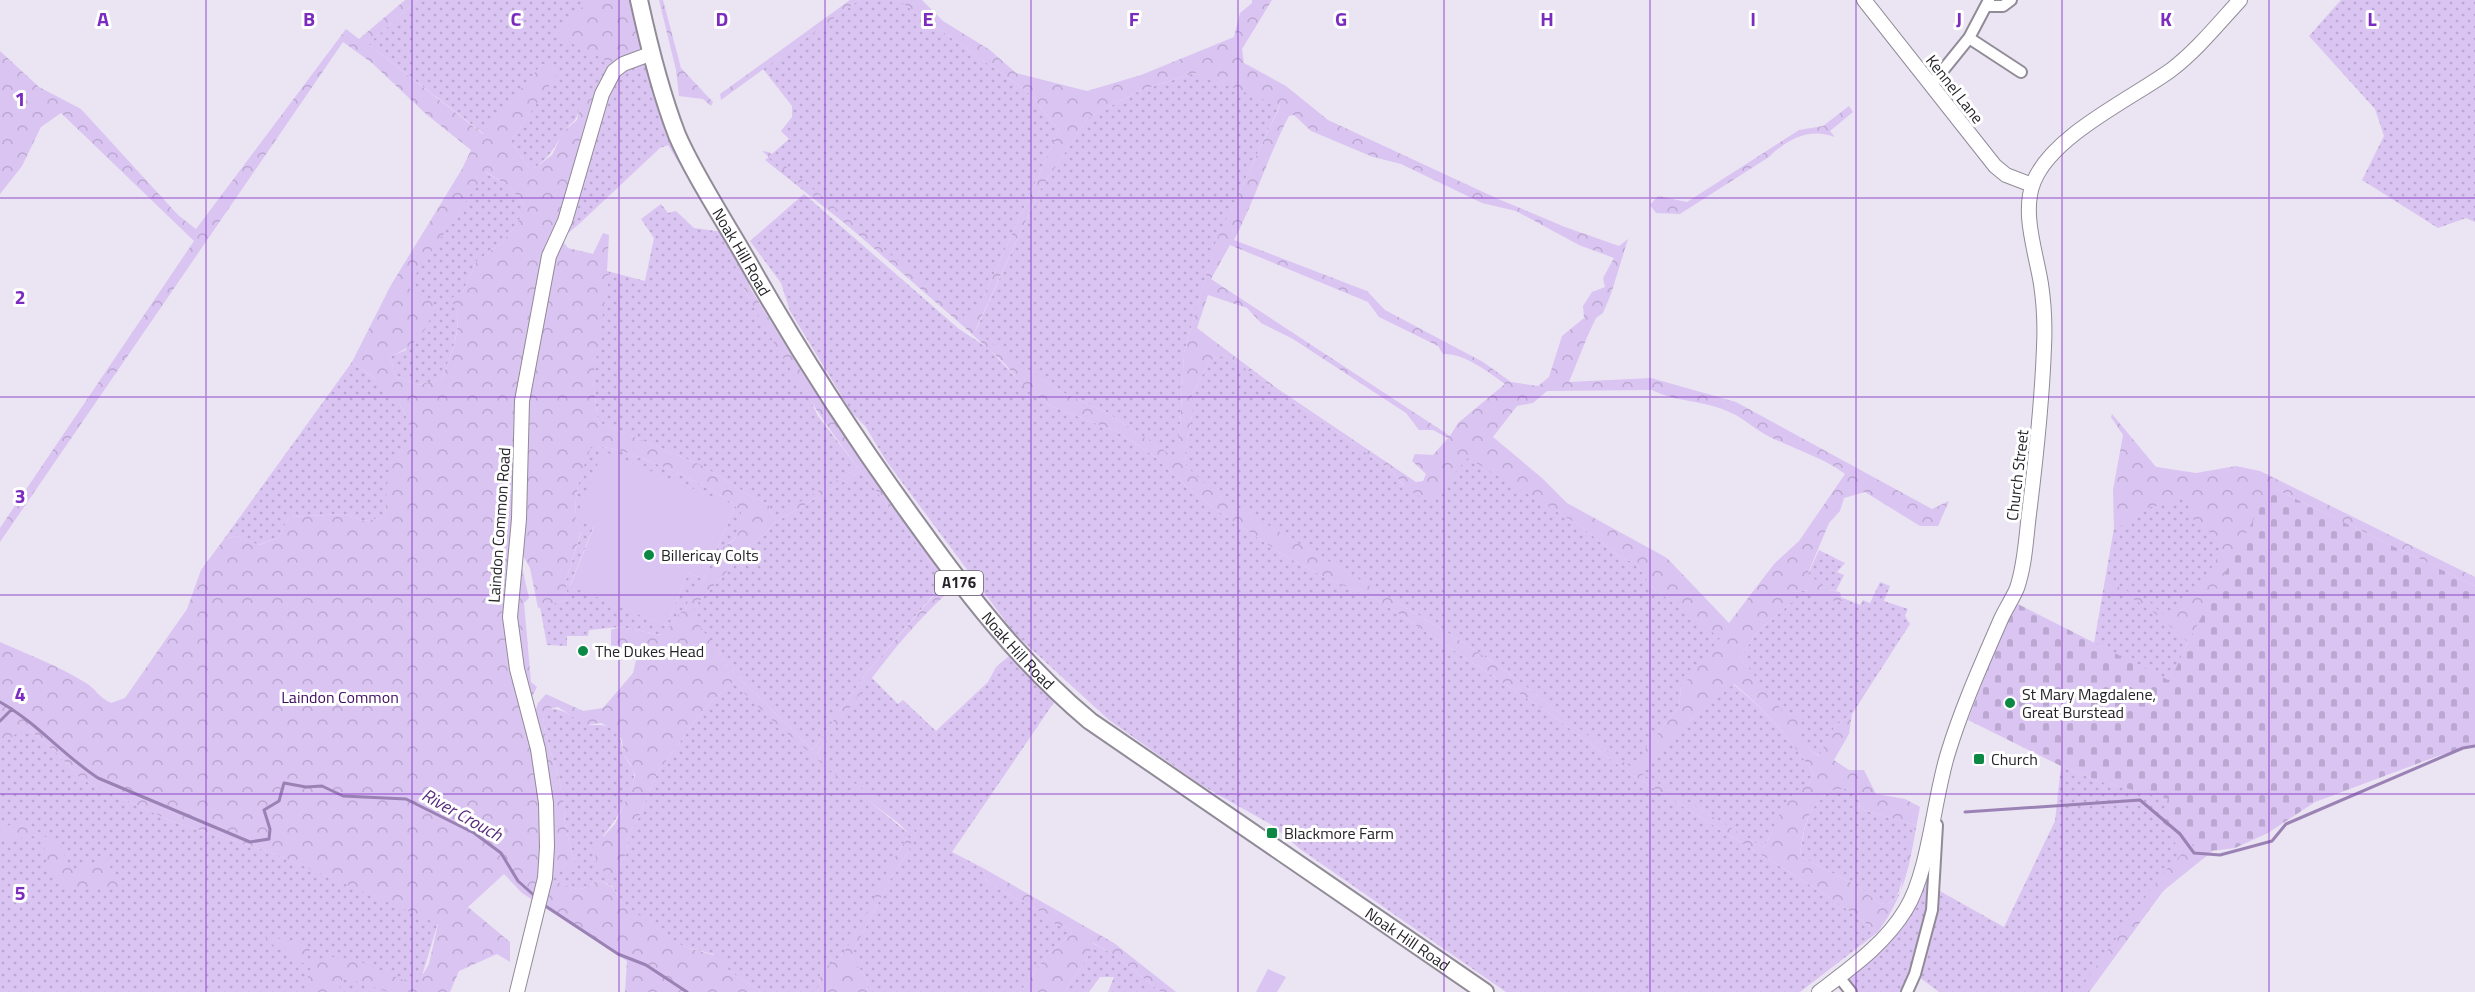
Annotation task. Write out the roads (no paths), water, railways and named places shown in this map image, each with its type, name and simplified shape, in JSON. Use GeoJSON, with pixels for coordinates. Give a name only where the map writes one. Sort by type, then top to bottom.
{"type":"FeatureCollection","features":[{"type":"Feature","properties":{"kind":"main road","name":"Noak Hill Road"},"geometry":{"type":"LineString","coordinates":[[639,0],[650,54],[678,137],[786,330],[871,462],[972,600],[1010,646],[1061,697],[1105,732],[1485,992]]}},
{"type":"Feature","properties":{"kind":"street","name":"Kennel Lane"},"geometry":{"type":"LineString","coordinates":[[1864,0],[1995,166],[2006,175],[2032,185]]}},
{"type":"Feature","properties":{"kind":"street"},"geometry":{"type":"LineString","coordinates":[[1931,84],[1969,38],[1988,3],[2003,6],[2011,0]]}},
{"type":"Feature","properties":{"kind":"street","name":"Church Street"},"geometry":{"type":"LineString","coordinates":[[1819,992],[1874,949],[1895,927],[1908,905],[1917,886],[1936,801],[1958,722],[2007,606],[2017,589],[2042,398],[2045,342],[2041,288],[2028,202],[2032,185],[2038,171],[2054,152],[2109,110],[2171,69],[2240,0]]}},
{"type":"Feature","properties":{"kind":"street"},"geometry":{"type":"LineString","coordinates":[[1969,38],[2021,72]]}},
{"type":"Feature","properties":{"kind":"street","name":"Laindon Common Road"},"geometry":{"type":"LineString","coordinates":[[517,992],[545,878],[546,803],[538,749],[517,669],[510,617],[519,519],[522,401],[549,256],[565,221],[602,94],[614,71],[623,64],[650,54]]}},
{"type":"Feature","properties":{"kind":"street"},"geometry":{"type":"LineString","coordinates":[[1907,992],[1915,974],[1932,910],[1938,807],[1936,801]]}},
{"type":"Feature","properties":{"kind":"street"},"geometry":{"type":"LineString","coordinates":[[1839,977],[1851,992]]}},
{"type":"Feature","properties":{"kind":"waterway","name":"River Crouch"},"geometry":{"type":"LineString","coordinates":[[0,702],[26,719],[98,778],[250,842],[269,839],[270,829],[264,810],[279,801],[284,783],[306,787],[322,786],[343,796],[406,799],[474,833],[501,853],[518,881],[537,898]]}},
{"type":"Feature","properties":{"kind":"waterway","name":"River Crouch"},"geometry":{"type":"LineString","coordinates":[[0,721],[12,709]]}},
{"type":"Feature","properties":{"kind":"waterway"},"geometry":{"type":"LineString","coordinates":[[1965,812],[2140,800],[2180,834],[2194,853],[2220,855],[2272,841],[2286,824],[2463,748],[2475,746]]}},
{"type":"Feature","properties":{"kind":"waterway","name":"River Crouch"},"geometry":{"type":"LineString","coordinates":[[544,905],[618,954],[646,965],[687,992]]}},
{"type":"Feature","properties":{"kind":"place","name":"Billericay Colts"},"geometry":{"type":"Point","coordinates":[649,555]}},
{"type":"Feature","properties":{"kind":"place","name":"The Dukes Head"},"geometry":{"type":"Point","coordinates":[583,651]}},
{"type":"Feature","properties":{"kind":"place","name":"St Mary Magdalene, Great Burstead"},"geometry":{"type":"Point","coordinates":[2010,703]}},
{"type":"Feature","properties":{"kind":"place","name":"Church"},"geometry":{"type":"Point","coordinates":[1979,759]}},
{"type":"Feature","properties":{"kind":"place","name":"Blackmore Farm"},"geometry":{"type":"Point","coordinates":[1272,833]}},
{"type":"Feature","properties":{"kind":"park label","name":"Laindon Common"},"geometry":{"type":"Point","coordinates":[340,697]}}]}
